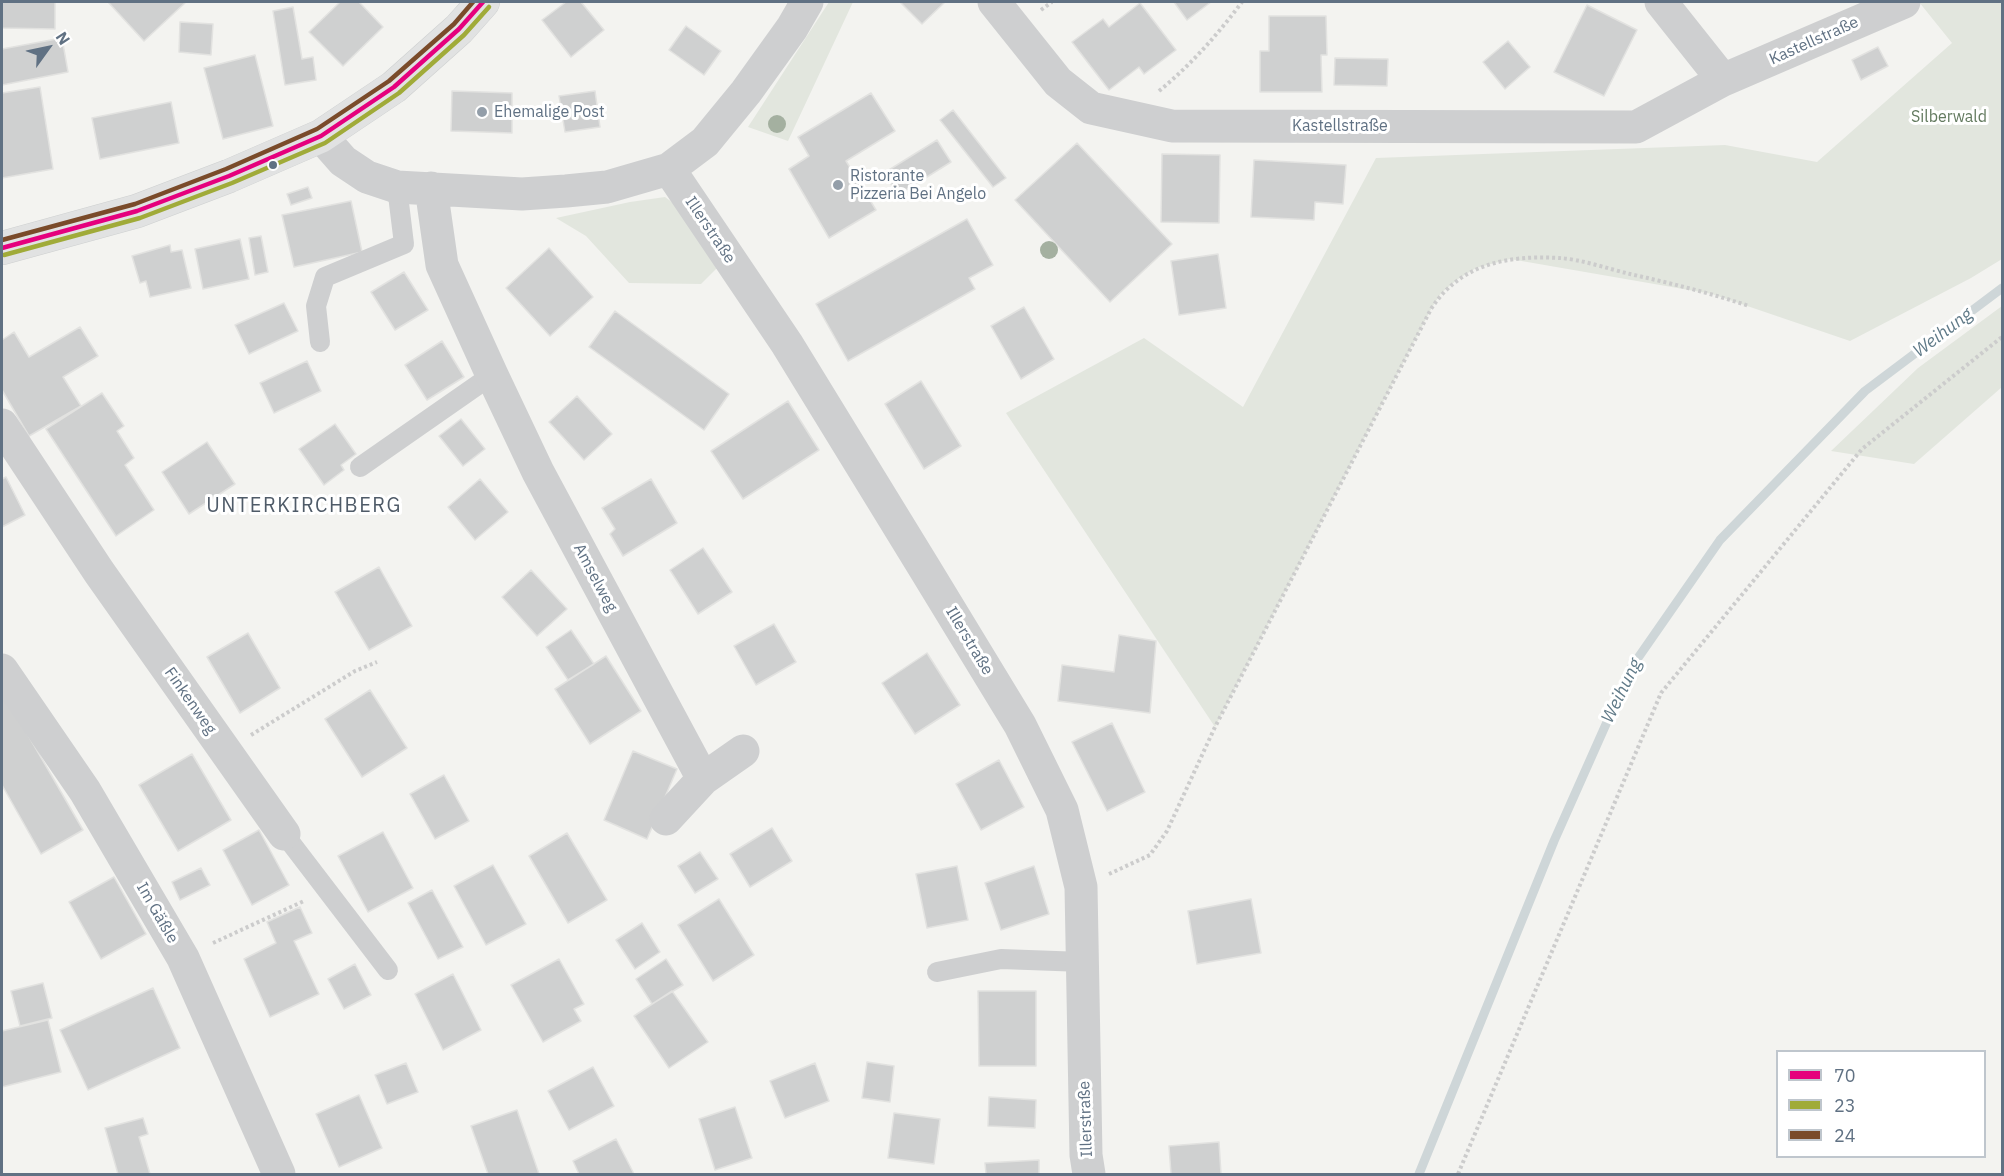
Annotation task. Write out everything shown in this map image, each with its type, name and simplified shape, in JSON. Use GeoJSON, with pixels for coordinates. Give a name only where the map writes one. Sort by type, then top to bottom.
{"type":"FeatureCollection","features":[{"type":"Feature","properties":{"kind":"main road"},"geometry":{"type":"LineString","coordinates":[[2,248],[138,210],[229,176],[321,136],[394,87],[459,29],[483,2]]}},
{"type":"Feature","properties":{"kind":"street"},"geometry":{"type":"LineString","coordinates":[[321,136],[343,161],[367,177],[397,187],[522,194],[607,187],[669,169],[705,142],[746,92],[792,28],[807,2]]}},
{"type":"Feature","properties":{"kind":"street","name":"Kastellstraße"},"geometry":{"type":"LineString","coordinates":[[994,2],[1058,82],[1091,108],[1172,126],[1636,127],[1723,80],[1904,2]]}},
{"type":"Feature","properties":{"kind":"street"},"geometry":{"type":"LineString","coordinates":[[1661,2],[1723,80]]}},
{"type":"Feature","properties":{"kind":"street","name":"Illerstraße"},"geometry":{"type":"LineString","coordinates":[[669,169],[787,344],[1020,725],[1062,810],[1081,887],[1086,1155],[1089,1174]]}},
{"type":"Feature","properties":{"kind":"street","name":"Amselweg"},"geometry":{"type":"LineString","coordinates":[[430,188],[442,265],[492,375],[538,472],[703,779]]}},
{"type":"Feature","properties":{"kind":"street","name":"Finkenweg"},"geometry":{"type":"LineString","coordinates":[[2,425],[99,572],[284,834]]}},
{"type":"Feature","properties":{"kind":"street","name":"Im Gäßle"},"geometry":{"type":"LineString","coordinates":[[2,670],[85,790],[183,958],[279,1174]]}},
{"type":"Feature","properties":{"kind":"street"},"geometry":{"type":"LineString","coordinates":[[666,819],[703,779],[743,751]]}},
{"type":"Feature","properties":{"kind":"lane"},"geometry":{"type":"LineString","coordinates":[[320,342],[316,306],[325,277],[404,244],[397,187]]}},
{"type":"Feature","properties":{"kind":"lane"},"geometry":{"type":"LineString","coordinates":[[360,467],[492,375]]}},
{"type":"Feature","properties":{"kind":"lane","name":"Finkenweg"},"geometry":{"type":"LineString","coordinates":[[284,834],[388,970]]}},
{"type":"Feature","properties":{"kind":"lane"},"geometry":{"type":"LineString","coordinates":[[937,972],[1001,959],[1083,962]]}},
{"type":"Feature","properties":{"kind":"path"},"geometry":{"type":"LineString","coordinates":[[1126,117],[1173,79],[1220,31],[1242,2]]}},
{"type":"Feature","properties":{"kind":"path"},"geometry":{"type":"LineString","coordinates":[[1081,887],[1150,855],[1167,831],[1215,727],[1441,293],[1476,268],[1510,259],[1560,258],[1702,291],[1749,306]]}},
{"type":"Feature","properties":{"kind":"path"},"geometry":{"type":"LineString","coordinates":[[1458,1174],[1661,693],[1862,449],[2002,337]]}},
{"type":"Feature","properties":{"kind":"path"},"geometry":{"type":"LineString","coordinates":[[226,752],[355,671],[377,662]]}},
{"type":"Feature","properties":{"kind":"path"},"geometry":{"type":"LineString","coordinates":[[183,958],[326,891]]}},
{"type":"Feature","properties":{"kind":"green space"},"geometry":{"type":"Polygon","coordinates":[[[829,2],[853,2],[788,141],[748,127],[829,2]]]}},
{"type":"Feature","properties":{"kind":"green space","name":"Silberwald"},"geometry":{"type":"Polygon","coordinates":[[[1919,2],[2002,2],[2002,259],[1971,278],[1850,341],[1712,294],[1510,259],[1476,268],[1441,293],[1431,309],[1215,727],[1006,413],[1144,338],[1243,407],[1376,158],[1725,145],[1817,162],[1952,43],[1919,2]]]}},
{"type":"Feature","properties":{"kind":"green space"},"geometry":{"type":"Polygon","coordinates":[[[665,197],[692,217],[720,265],[701,284],[629,283],[586,236],[556,218],[630,202],[665,197]]]}},
{"type":"Feature","properties":{"kind":"green space"},"geometry":{"type":"Polygon","coordinates":[[[2002,306],[2002,387],[1914,464],[1831,451],[1918,368],[2002,306]]]}},
{"type":"Feature","properties":{"kind":"building"},"geometry":{"type":"Polygon","coordinates":[[[2,2],[55,2],[55,29],[2,28],[2,2]]]}},
{"type":"Feature","properties":{"kind":"building"},"geometry":{"type":"Polygon","coordinates":[[[108,2],[186,2],[144,41],[108,2]]]}},
{"type":"Feature","properties":{"kind":"building"},"geometry":{"type":"Polygon","coordinates":[[[340,2],[359,2],[383,27],[343,66],[309,32],[340,2]]]}},
{"type":"Feature","properties":{"kind":"building"},"geometry":{"type":"Polygon","coordinates":[[[566,2],[581,2],[604,30],[571,57],[542,20],[566,2]]]}},
{"type":"Feature","properties":{"kind":"building"},"geometry":{"type":"Polygon","coordinates":[[[900,2],[945,2],[922,24],[900,2]]]}},
{"type":"Feature","properties":{"kind":"building"},"geometry":{"type":"Polygon","coordinates":[[[1174,2],[1211,2],[1187,20],[1174,2]]]}},
{"type":"Feature","properties":{"kind":"building"},"geometry":{"type":"Polygon","coordinates":[[[1140,3],[1176,50],[1144,74],[1139,67],[1109,90],[1072,42],[1103,19],[1109,27],[1140,3]]]}},
{"type":"Feature","properties":{"kind":"building"},"geometry":{"type":"Polygon","coordinates":[[[1587,5],[1637,30],[1604,96],[1554,72],[1587,5]]]}},
{"type":"Feature","properties":{"kind":"building"},"geometry":{"type":"Polygon","coordinates":[[[293,7],[302,59],[313,57],[316,80],[285,85],[273,11],[293,7]]]}},
{"type":"Feature","properties":{"kind":"building"},"geometry":{"type":"Polygon","coordinates":[[[1269,16],[1326,16],[1327,55],[1321,55],[1322,92],[1260,92],[1260,51],[1269,51],[1269,16]]]}},
{"type":"Feature","properties":{"kind":"building"},"geometry":{"type":"Polygon","coordinates":[[[180,22],[213,24],[211,55],[179,52],[180,22]]]}},
{"type":"Feature","properties":{"kind":"building"},"geometry":{"type":"Polygon","coordinates":[[[686,26],[721,51],[704,75],[669,50],[686,26]]]}},
{"type":"Feature","properties":{"kind":"building"},"geometry":{"type":"Polygon","coordinates":[[[62,38],[68,72],[2,85],[2,49],[62,38]]]}},
{"type":"Feature","properties":{"kind":"building"},"geometry":{"type":"Polygon","coordinates":[[[1508,41],[1530,67],[1505,89],[1483,62],[1508,41]]]}},
{"type":"Feature","properties":{"kind":"building"},"geometry":{"type":"Polygon","coordinates":[[[1878,47],[1888,66],[1861,80],[1852,60],[1878,47]]]}},
{"type":"Feature","properties":{"kind":"building"},"geometry":{"type":"Polygon","coordinates":[[[255,55],[273,126],[223,139],[204,68],[255,55]]]}},
{"type":"Feature","properties":{"kind":"building"},"geometry":{"type":"Polygon","coordinates":[[[1335,58],[1388,59],[1387,86],[1334,85],[1335,58]]]}},
{"type":"Feature","properties":{"kind":"building"},"geometry":{"type":"Polygon","coordinates":[[[40,87],[53,169],[2,178],[2,93],[40,87]]]}},
{"type":"Feature","properties":{"kind":"building","name":"Ehemalige Post"},"geometry":{"type":"Polygon","coordinates":[[[452,91],[512,93],[512,133],[451,131],[452,91]]]}},
{"type":"Feature","properties":{"kind":"building"},"geometry":{"type":"Polygon","coordinates":[[[595,91],[600,127],[565,132],[559,96],[595,91]]]}},
{"type":"Feature","properties":{"kind":"building"},"geometry":{"type":"Polygon","coordinates":[[[871,93],[895,131],[846,161],[876,210],[829,238],[789,169],[809,156],[798,137],[871,93]]]}},
{"type":"Feature","properties":{"kind":"building"},"geometry":{"type":"Polygon","coordinates":[[[171,102],[179,143],[100,159],[92,118],[171,102]]]}},
{"type":"Feature","properties":{"kind":"building"},"geometry":{"type":"Polygon","coordinates":[[[953,110],[1006,178],[993,187],[940,120],[953,110]]]}},
{"type":"Feature","properties":{"kind":"building"},"geometry":{"type":"Polygon","coordinates":[[[937,140],[951,162],[898,195],[884,173],[937,140]]]}},
{"type":"Feature","properties":{"kind":"building"},"geometry":{"type":"Polygon","coordinates":[[[1077,143],[1172,244],[1110,302],[1015,200],[1077,143]]]}},
{"type":"Feature","properties":{"kind":"building"},"geometry":{"type":"Polygon","coordinates":[[[1162,154],[1220,155],[1219,223],[1161,222],[1162,154]]]}},
{"type":"Feature","properties":{"kind":"building"},"geometry":{"type":"Polygon","coordinates":[[[1254,160],[1346,165],[1343,204],[1315,202],[1314,220],[1251,217],[1254,160]]]}},
{"type":"Feature","properties":{"kind":"building"},"geometry":{"type":"Polygon","coordinates":[[[308,187],[312,198],[291,205],[287,194],[308,187]]]}},
{"type":"Feature","properties":{"kind":"building"},"geometry":{"type":"Polygon","coordinates":[[[351,201],[362,252],[294,267],[282,215],[351,201]]]}},
{"type":"Feature","properties":{"kind":"building"},"geometry":{"type":"Polygon","coordinates":[[[967,219],[993,265],[969,278],[975,289],[848,361],[816,304],[967,219]]]}},
{"type":"Feature","properties":{"kind":"building"},"geometry":{"type":"Polygon","coordinates":[[[261,236],[268,272],[255,275],[249,238],[261,236]]]}},
{"type":"Feature","properties":{"kind":"building"},"geometry":{"type":"Polygon","coordinates":[[[240,239],[249,279],[203,289],[195,249],[240,239]]]}},
{"type":"Feature","properties":{"kind":"building"},"geometry":{"type":"Polygon","coordinates":[[[170,245],[171,252],[182,250],[191,288],[150,297],[146,281],[140,283],[132,256],[170,245]]]}},
{"type":"Feature","properties":{"kind":"building"},"geometry":{"type":"Polygon","coordinates":[[[549,248],[593,297],[550,336],[506,288],[549,248]]]}},
{"type":"Feature","properties":{"kind":"building"},"geometry":{"type":"Polygon","coordinates":[[[1218,254],[1226,308],[1179,315],[1171,261],[1218,254]]]}},
{"type":"Feature","properties":{"kind":"building"},"geometry":{"type":"Polygon","coordinates":[[[404,272],[428,310],[395,330],[371,292],[404,272]]]}},
{"type":"Feature","properties":{"kind":"building"},"geometry":{"type":"Polygon","coordinates":[[[284,303],[298,331],[249,354],[235,325],[284,303]]]}},
{"type":"Feature","properties":{"kind":"building"},"geometry":{"type":"Polygon","coordinates":[[[1024,307],[1054,359],[1021,379],[991,326],[1024,307]]]}},
{"type":"Feature","properties":{"kind":"building"},"geometry":{"type":"Polygon","coordinates":[[[615,311],[729,394],[704,430],[589,347],[615,311]]]}},
{"type":"Feature","properties":{"kind":"building"},"geometry":{"type":"Polygon","coordinates":[[[80,327],[98,356],[63,377],[81,406],[29,436],[2,390],[2,340],[14,332],[29,357],[80,327]]]}},
{"type":"Feature","properties":{"kind":"building"},"geometry":{"type":"Polygon","coordinates":[[[442,341],[464,377],[427,400],[405,365],[442,341]]]}},
{"type":"Feature","properties":{"kind":"building"},"geometry":{"type":"Polygon","coordinates":[[[307,361],[321,391],[274,413],[260,383],[307,361]]]}},
{"type":"Feature","properties":{"kind":"building"},"geometry":{"type":"Polygon","coordinates":[[[921,381],[961,446],[924,469],[885,404],[921,381]]]}},
{"type":"Feature","properties":{"kind":"building"},"geometry":{"type":"Polygon","coordinates":[[[102,393],[124,426],[117,431],[134,458],[125,465],[154,510],[116,536],[46,429],[102,393]]]}},
{"type":"Feature","properties":{"kind":"building"},"geometry":{"type":"Polygon","coordinates":[[[577,396],[612,434],[584,460],[549,422],[577,396]]]}},
{"type":"Feature","properties":{"kind":"building"},"geometry":{"type":"Polygon","coordinates":[[[788,401],[819,450],[743,499],[711,451],[788,401]]]}},
{"type":"Feature","properties":{"kind":"building"},"geometry":{"type":"Polygon","coordinates":[[[461,419],[485,449],[463,466],[439,436],[461,419]]]}},
{"type":"Feature","properties":{"kind":"building"},"geometry":{"type":"Polygon","coordinates":[[[335,424],[356,454],[341,465],[344,470],[324,485],[299,449],[335,424]]]}},
{"type":"Feature","properties":{"kind":"building"},"geometry":{"type":"Polygon","coordinates":[[[207,442],[235,484],[189,514],[162,472],[207,442]]]}},
{"type":"Feature","properties":{"kind":"building"},"geometry":{"type":"Polygon","coordinates":[[[6,477],[25,515],[2,527],[2,479],[6,477]]]}},
{"type":"Feature","properties":{"kind":"building"},"geometry":{"type":"Polygon","coordinates":[[[480,479],[508,512],[475,540],[448,507],[480,479]]]}},
{"type":"Feature","properties":{"kind":"building"},"geometry":{"type":"Polygon","coordinates":[[[651,479],[677,523],[623,556],[610,534],[615,529],[602,508],[651,479]]]}},
{"type":"Feature","properties":{"kind":"building"},"geometry":{"type":"Polygon","coordinates":[[[703,548],[732,592],[698,614],[670,570],[703,548]]]}},
{"type":"Feature","properties":{"kind":"building"},"geometry":{"type":"Polygon","coordinates":[[[379,567],[412,626],[369,650],[335,592],[379,567]]]}},
{"type":"Feature","properties":{"kind":"building"},"geometry":{"type":"Polygon","coordinates":[[[531,570],[567,609],[537,636],[502,597],[531,570]]]}},
{"type":"Feature","properties":{"kind":"building"},"geometry":{"type":"Polygon","coordinates":[[[774,624],[796,662],[756,685],[734,646],[774,624]]]}},
{"type":"Feature","properties":{"kind":"building"},"geometry":{"type":"Polygon","coordinates":[[[571,630],[594,664],[568,680],[546,647],[571,630]]]}},
{"type":"Feature","properties":{"kind":"building"},"geometry":{"type":"Polygon","coordinates":[[[248,633],[280,688],[240,713],[207,657],[248,633]]]}},
{"type":"Feature","properties":{"kind":"building"},"geometry":{"type":"Polygon","coordinates":[[[1119,635],[1156,641],[1150,713],[1058,701],[1062,665],[1114,672],[1119,635]]]}},
{"type":"Feature","properties":{"kind":"building"},"geometry":{"type":"Polygon","coordinates":[[[927,653],[960,705],[915,734],[882,683],[927,653]]]}},
{"type":"Feature","properties":{"kind":"building"},"geometry":{"type":"Polygon","coordinates":[[[606,656],[641,711],[590,744],[555,689],[606,656]]]}},
{"type":"Feature","properties":{"kind":"building"},"geometry":{"type":"Polygon","coordinates":[[[2,690],[83,830],[41,854],[2,785],[2,690]]]}},
{"type":"Feature","properties":{"kind":"building"},"geometry":{"type":"Polygon","coordinates":[[[370,690],[407,748],[362,777],[325,719],[370,690]]]}},
{"type":"Feature","properties":{"kind":"building"},"geometry":{"type":"Polygon","coordinates":[[[1112,723],[1145,792],[1107,811],[1072,742],[1112,723]]]}},
{"type":"Feature","properties":{"kind":"building"},"geometry":{"type":"Polygon","coordinates":[[[633,751],[677,769],[647,839],[604,820],[633,751]]]}},
{"type":"Feature","properties":{"kind":"building"},"geometry":{"type":"Polygon","coordinates":[[[192,754],[231,820],[178,851],[139,785],[192,754]]]}},
{"type":"Feature","properties":{"kind":"building"},"geometry":{"type":"Polygon","coordinates":[[[999,760],[1024,807],[981,830],[956,784],[999,760]]]}},
{"type":"Feature","properties":{"kind":"building"},"geometry":{"type":"Polygon","coordinates":[[[444,775],[469,821],[435,839],[410,794],[444,775]]]}},
{"type":"Feature","properties":{"kind":"building"},"geometry":{"type":"Polygon","coordinates":[[[772,828],[792,861],[750,887],[730,854],[772,828]]]}},
{"type":"Feature","properties":{"kind":"building"},"geometry":{"type":"Polygon","coordinates":[[[259,830],[289,885],[252,905],[223,850],[259,830]]]}},
{"type":"Feature","properties":{"kind":"building"},"geometry":{"type":"Polygon","coordinates":[[[383,832],[413,888],[368,912],[338,856],[383,832]]]}},
{"type":"Feature","properties":{"kind":"building"},"geometry":{"type":"Polygon","coordinates":[[[567,833],[607,900],[568,923],[529,856],[567,833]]]}},
{"type":"Feature","properties":{"kind":"building"},"geometry":{"type":"Polygon","coordinates":[[[700,852],[718,879],[695,893],[678,866],[700,852]]]}},
{"type":"Feature","properties":{"kind":"building"},"geometry":{"type":"Polygon","coordinates":[[[493,865],[526,924],[486,945],[454,886],[493,865]]]}},
{"type":"Feature","properties":{"kind":"building"},"geometry":{"type":"Polygon","coordinates":[[[957,866],[968,920],[927,928],[916,874],[957,866]]]}},
{"type":"Feature","properties":{"kind":"building"},"geometry":{"type":"Polygon","coordinates":[[[1034,866],[1049,914],[1001,930],[985,883],[1034,866]]]}},
{"type":"Feature","properties":{"kind":"building"},"geometry":{"type":"Polygon","coordinates":[[[201,868],[210,885],[180,900],[172,882],[201,868]]]}},
{"type":"Feature","properties":{"kind":"building"},"geometry":{"type":"Polygon","coordinates":[[[114,877],[146,934],[101,959],[69,902],[114,877]]]}},
{"type":"Feature","properties":{"kind":"building"},"geometry":{"type":"Polygon","coordinates":[[[432,890],[463,947],[438,959],[408,903],[432,890]]]}},
{"type":"Feature","properties":{"kind":"building"},"geometry":{"type":"Polygon","coordinates":[[[719,899],[754,955],[713,981],[678,925],[719,899]]]}},
{"type":"Feature","properties":{"kind":"building"},"geometry":{"type":"Polygon","coordinates":[[[1251,899],[1261,953],[1197,964],[1188,911],[1251,899]]]}},
{"type":"Feature","properties":{"kind":"building"},"geometry":{"type":"Polygon","coordinates":[[[300,907],[312,933],[294,941],[319,994],[270,1017],[244,959],[276,943],[267,922],[300,907]]]}},
{"type":"Feature","properties":{"kind":"building"},"geometry":{"type":"Polygon","coordinates":[[[642,923],[660,952],[635,969],[616,940],[642,923]]]}},
{"type":"Feature","properties":{"kind":"building"},"geometry":{"type":"Polygon","coordinates":[[[559,959],[584,1004],[574,1009],[581,1021],[543,1042],[511,985],[559,959]]]}},
{"type":"Feature","properties":{"kind":"building"},"geometry":{"type":"Polygon","coordinates":[[[666,959],[683,985],[652,1004],[636,979],[666,959]]]}},
{"type":"Feature","properties":{"kind":"building"},"geometry":{"type":"Polygon","coordinates":[[[355,964],[371,995],[344,1009],[328,979],[355,964]]]}},
{"type":"Feature","properties":{"kind":"building"},"geometry":{"type":"Polygon","coordinates":[[[453,974],[481,1030],[443,1050],[415,994],[453,974]]]}},
{"type":"Feature","properties":{"kind":"building"},"geometry":{"type":"Polygon","coordinates":[[[43,983],[52,1018],[20,1026],[11,991],[43,983]]]}},
{"type":"Feature","properties":{"kind":"building"},"geometry":{"type":"Polygon","coordinates":[[[153,988],[180,1048],[88,1090],[60,1030],[153,988]]]}},
{"type":"Feature","properties":{"kind":"building"},"geometry":{"type":"Polygon","coordinates":[[[672,991],[708,1042],[669,1068],[634,1016],[672,991]]]}},
{"type":"Feature","properties":{"kind":"building"},"geometry":{"type":"Polygon","coordinates":[[[978,991],[1036,991],[1036,1066],[979,1066],[978,991]]]}},
{"type":"Feature","properties":{"kind":"building"},"geometry":{"type":"Polygon","coordinates":[[[48,1020],[61,1072],[2,1087],[2,1031],[48,1020]]]}},
{"type":"Feature","properties":{"kind":"building"},"geometry":{"type":"Polygon","coordinates":[[[867,1062],[894,1066],[890,1102],[862,1098],[867,1062]]]}},
{"type":"Feature","properties":{"kind":"building"},"geometry":{"type":"Polygon","coordinates":[[[406,1063],[418,1092],[387,1104],[375,1075],[406,1063]]]}},
{"type":"Feature","properties":{"kind":"building"},"geometry":{"type":"Polygon","coordinates":[[[815,1063],[829,1101],[785,1118],[770,1081],[815,1063]]]}},
{"type":"Feature","properties":{"kind":"building"},"geometry":{"type":"Polygon","coordinates":[[[593,1067],[614,1106],[569,1130],[548,1091],[593,1067]]]}},
{"type":"Feature","properties":{"kind":"building"},"geometry":{"type":"Polygon","coordinates":[[[359,1095],[382,1148],[339,1167],[316,1114],[359,1095]]]}},
{"type":"Feature","properties":{"kind":"building"},"geometry":{"type":"Polygon","coordinates":[[[989,1097],[1036,1100],[1035,1128],[988,1126],[989,1097]]]}},
{"type":"Feature","properties":{"kind":"building"},"geometry":{"type":"Polygon","coordinates":[[[735,1107],[752,1158],[715,1170],[699,1119],[735,1107]]]}},
{"type":"Feature","properties":{"kind":"building"},"geometry":{"type":"Polygon","coordinates":[[[517,1110],[539,1174],[488,1174],[471,1126],[517,1110]]]}},
{"type":"Feature","properties":{"kind":"building"},"geometry":{"type":"Polygon","coordinates":[[[894,1113],[940,1119],[934,1164],[888,1158],[894,1113]]]}},
{"type":"Feature","properties":{"kind":"building"},"geometry":{"type":"Polygon","coordinates":[[[143,1118],[148,1134],[139,1137],[150,1174],[118,1174],[105,1128],[143,1118]]]}},
{"type":"Feature","properties":{"kind":"building"},"geometry":{"type":"Polygon","coordinates":[[[616,1139],[634,1174],[579,1174],[573,1161],[616,1139]]]}},
{"type":"Feature","properties":{"kind":"building"},"geometry":{"type":"Polygon","coordinates":[[[1219,1142],[1221,1174],[1171,1174],[1169,1146],[1219,1142]]]}},
{"type":"Feature","properties":{"kind":"building"},"geometry":{"type":"Polygon","coordinates":[[[1039,1160],[1039,1174],[986,1174],[985,1163],[1039,1160]]]}},
{"type":"Feature","properties":{"kind":"waterway","name":"Weihung"},"geometry":{"type":"LineString","coordinates":[[1419,1174],[1554,841],[1631,668],[1720,540],[1865,391],[2002,288]]}},
{"type":"Feature","properties":{"kind":"transit line","name":"24"},"geometry":{"type":"LineString","coordinates":[[2,240],[135,204],[226,169],[317,129],[389,81],[454,24],[473,2]]}},
{"type":"Feature","properties":{"kind":"transit line","name":"70"},"geometry":{"type":"LineString","coordinates":[[2,248],[137,211],[229,176],[321,136],[394,87],[459,29],[483,2]]}},
{"type":"Feature","properties":{"kind":"transit line","name":"23"},"geometry":{"type":"LineString","coordinates":[[4,255],[140,218],[232,183],[325,143],[399,93],[464,35],[489,7]]}},
{"type":"Feature","properties":{"kind":"place","name":"Ehemalige Post"},"geometry":{"type":"Point","coordinates":[482,112]}},
{"type":"Feature","properties":{"kind":"place","name":"Ristorante Pizzeria Bei Angelo"},"geometry":{"type":"Point","coordinates":[838,185]}},
{"type":"Feature","properties":{"kind":"district","name":"UNTERKIRCHBERG"},"geometry":{"type":"Point","coordinates":[304,506]}}]}
